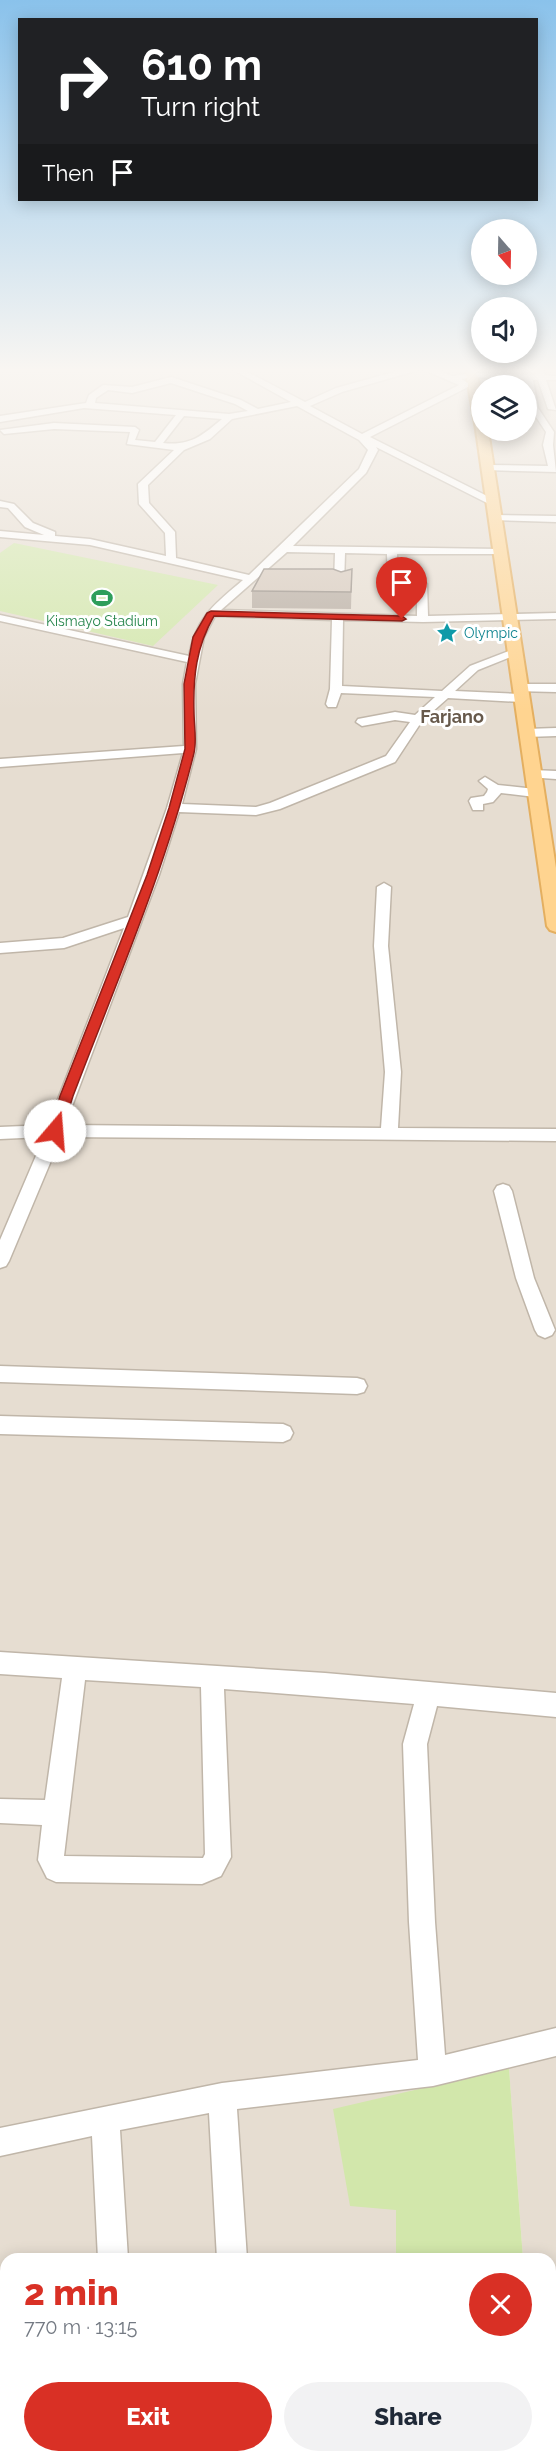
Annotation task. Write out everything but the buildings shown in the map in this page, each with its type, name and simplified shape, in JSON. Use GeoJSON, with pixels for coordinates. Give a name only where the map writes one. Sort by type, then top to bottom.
{"type":"FeatureCollection","features":[{"type":"Feature","properties":{"kind":"main road"},"geometry":{"type":"LineString","coordinates":[[489,482],[556,926]]}},
{"type":"Feature","properties":{"kind":"street"},"geometry":{"type":"LineString","coordinates":[[145,482],[143,484],[144,504],[170,532],[171,560]]}},
{"type":"Feature","properties":{"kind":"street"},"geometry":{"type":"LineString","coordinates":[[2,1253],[55,1131],[174,808],[190,749],[189,684],[198,637],[211,613],[284,549],[352,482]]}},
{"type":"Feature","properties":{"kind":"street"},"geometry":{"type":"LineString","coordinates":[[456,482],[492,502]]}},
{"type":"Feature","properties":{"kind":"street"},"geometry":{"type":"LineString","coordinates":[[0,504],[11,506],[33,528],[66,540]]}},
{"type":"Feature","properties":{"kind":"street"},"geometry":{"type":"LineString","coordinates":[[495,518],[556,519]]}},
{"type":"Feature","properties":{"kind":"street"},"geometry":{"type":"LineString","coordinates":[[0,534],[90,542],[250,578]]}},
{"type":"Feature","properties":{"kind":"street"},"geometry":{"type":"LineString","coordinates":[[10,543],[19,536]]}},
{"type":"Feature","properties":{"kind":"street"},"geometry":{"type":"LineString","coordinates":[[284,549],[500,552]]}},
{"type":"Feature","properties":{"kind":"street"},"geometry":{"type":"LineString","coordinates":[[339,584],[340,550]]}},
{"type":"Feature","properties":{"kind":"street"},"geometry":{"type":"LineString","coordinates":[[392,550],[393,585]]}},
{"type":"Feature","properties":{"kind":"street"},"geometry":{"type":"LineString","coordinates":[[422,584],[423,619]]}},
{"type":"Feature","properties":{"kind":"street"},"geometry":{"type":"LineString","coordinates":[[211,613],[423,619],[556,616]]}},
{"type":"Feature","properties":{"kind":"street"},"geometry":{"type":"LineString","coordinates":[[332,704],[336,689],[338,617]]}},
{"type":"Feature","properties":{"kind":"street"},"geometry":{"type":"LineString","coordinates":[[0,618],[193,660]]}},
{"type":"Feature","properties":{"kind":"street"},"geometry":{"type":"LineString","coordinates":[[174,808],[256,811],[275,806],[391,759],[418,719],[474,668],[514,652]]}},
{"type":"Feature","properties":{"kind":"street"},"geometry":{"type":"LineString","coordinates":[[336,689],[520,693],[556,688]]}},
{"type":"Feature","properties":{"kind":"street"},"geometry":{"type":"LineString","coordinates":[[362,722],[394,716],[418,719]]}},
{"type":"Feature","properties":{"kind":"street"},"geometry":{"type":"LineString","coordinates":[[526,733],[556,732]]}},
{"type":"Feature","properties":{"kind":"street"},"geometry":{"type":"LineString","coordinates":[[0,763],[190,749]]}},
{"type":"Feature","properties":{"kind":"street"},"geometry":{"type":"LineString","coordinates":[[532,774],[556,775]]}},
{"type":"Feature","properties":{"kind":"street"},"geometry":{"type":"LineString","coordinates":[[478,807],[476,801],[488,799],[494,793],[489,785],[535,793]]}},
{"type":"Feature","properties":{"kind":"street"},"geometry":{"type":"LineString","coordinates":[[384,887],[381,946],[393,1072],[389,1134]]}},
{"type":"Feature","properties":{"kind":"street"},"geometry":{"type":"LineString","coordinates":[[0,948],[64,943],[134,920]]}},
{"type":"Feature","properties":{"kind":"street"},"geometry":{"type":"LineString","coordinates":[[0,1133],[55,1131],[556,1135]]}},
{"type":"Feature","properties":{"kind":"street"},"geometry":{"type":"LineString","coordinates":[[503,1191],[525,1278],[545,1330]]}},
{"type":"Feature","properties":{"kind":"street"},"geometry":{"type":"LineString","coordinates":[[0,1374],[357,1386]]}},
{"type":"Feature","properties":{"kind":"street"},"geometry":{"type":"LineString","coordinates":[[0,1425],[284,1433]]}},
{"type":"Feature","properties":{"kind":"street"},"geometry":{"type":"LineString","coordinates":[[0,1663],[429,1693],[556,1705]]}},
{"type":"Feature","properties":{"kind":"street"},"geometry":{"type":"LineString","coordinates":[[75,1668],[55,1813],[51,1860],[56,1869],[202,1871],[212,1867],[218,1857],[212,1677]]}},
{"type":"Feature","properties":{"kind":"street"},"geometry":{"type":"LineString","coordinates":[[429,1693],[415,1744],[422,1922],[433,2072]]}},
{"type":"Feature","properties":{"kind":"street"},"geometry":{"type":"LineString","coordinates":[[0,1811],[55,1813]]}},
{"type":"Feature","properties":{"kind":"street"},"geometry":{"type":"LineString","coordinates":[[0,2142],[222,2097],[433,2072],[556,2043]]}},
{"type":"Feature","properties":{"kind":"street"},"geometry":{"type":"LineString","coordinates":[[222,2097],[232,2253]]}},
{"type":"Feature","properties":{"kind":"street"},"geometry":{"type":"LineString","coordinates":[[105,2119],[113,2253]]}},
{"type":"Feature","properties":{"kind":"shaded area"},"geometry":{"type":"Polygon","coordinates":[[[0,482],[556,482],[556,2253],[523,2253],[509,2069],[396,2210],[396,2253],[0,2253],[0,482]]]}},
{"type":"Feature","properties":{"kind":"green space","name":"Kismayo Stadium"},"geometry":{"type":"Polygon","coordinates":[[[14,543],[218,585],[153,646],[0,611],[0,553],[14,543]]]}},
{"type":"Feature","properties":{"kind":"green space"},"geometry":{"type":"Polygon","coordinates":[[[509,2068],[523,2253],[396,2253],[396,2210],[350,2206],[333,2109],[509,2068]]]}},
{"type":"Feature","properties":{"kind":"place","name":"Kismayo Stadium"},"geometry":{"type":"Point","coordinates":[102,598]}},
{"type":"Feature","properties":{"kind":"place","name":"Olympic"},"geometry":{"type":"Point","coordinates":[447,633]}},
{"type":"Feature","properties":{"kind":"district","name":"Farjano"},"geometry":{"type":"Point","coordinates":[452,716]}},
{"type":"Feature","properties":{"kind":"route"},"geometry":{"type":"LineString","coordinates":[[55,1131],[66,1096],[152,875],[174,808],[190,749],[189,684],[198,637],[211,613],[402,619]]}}]}
